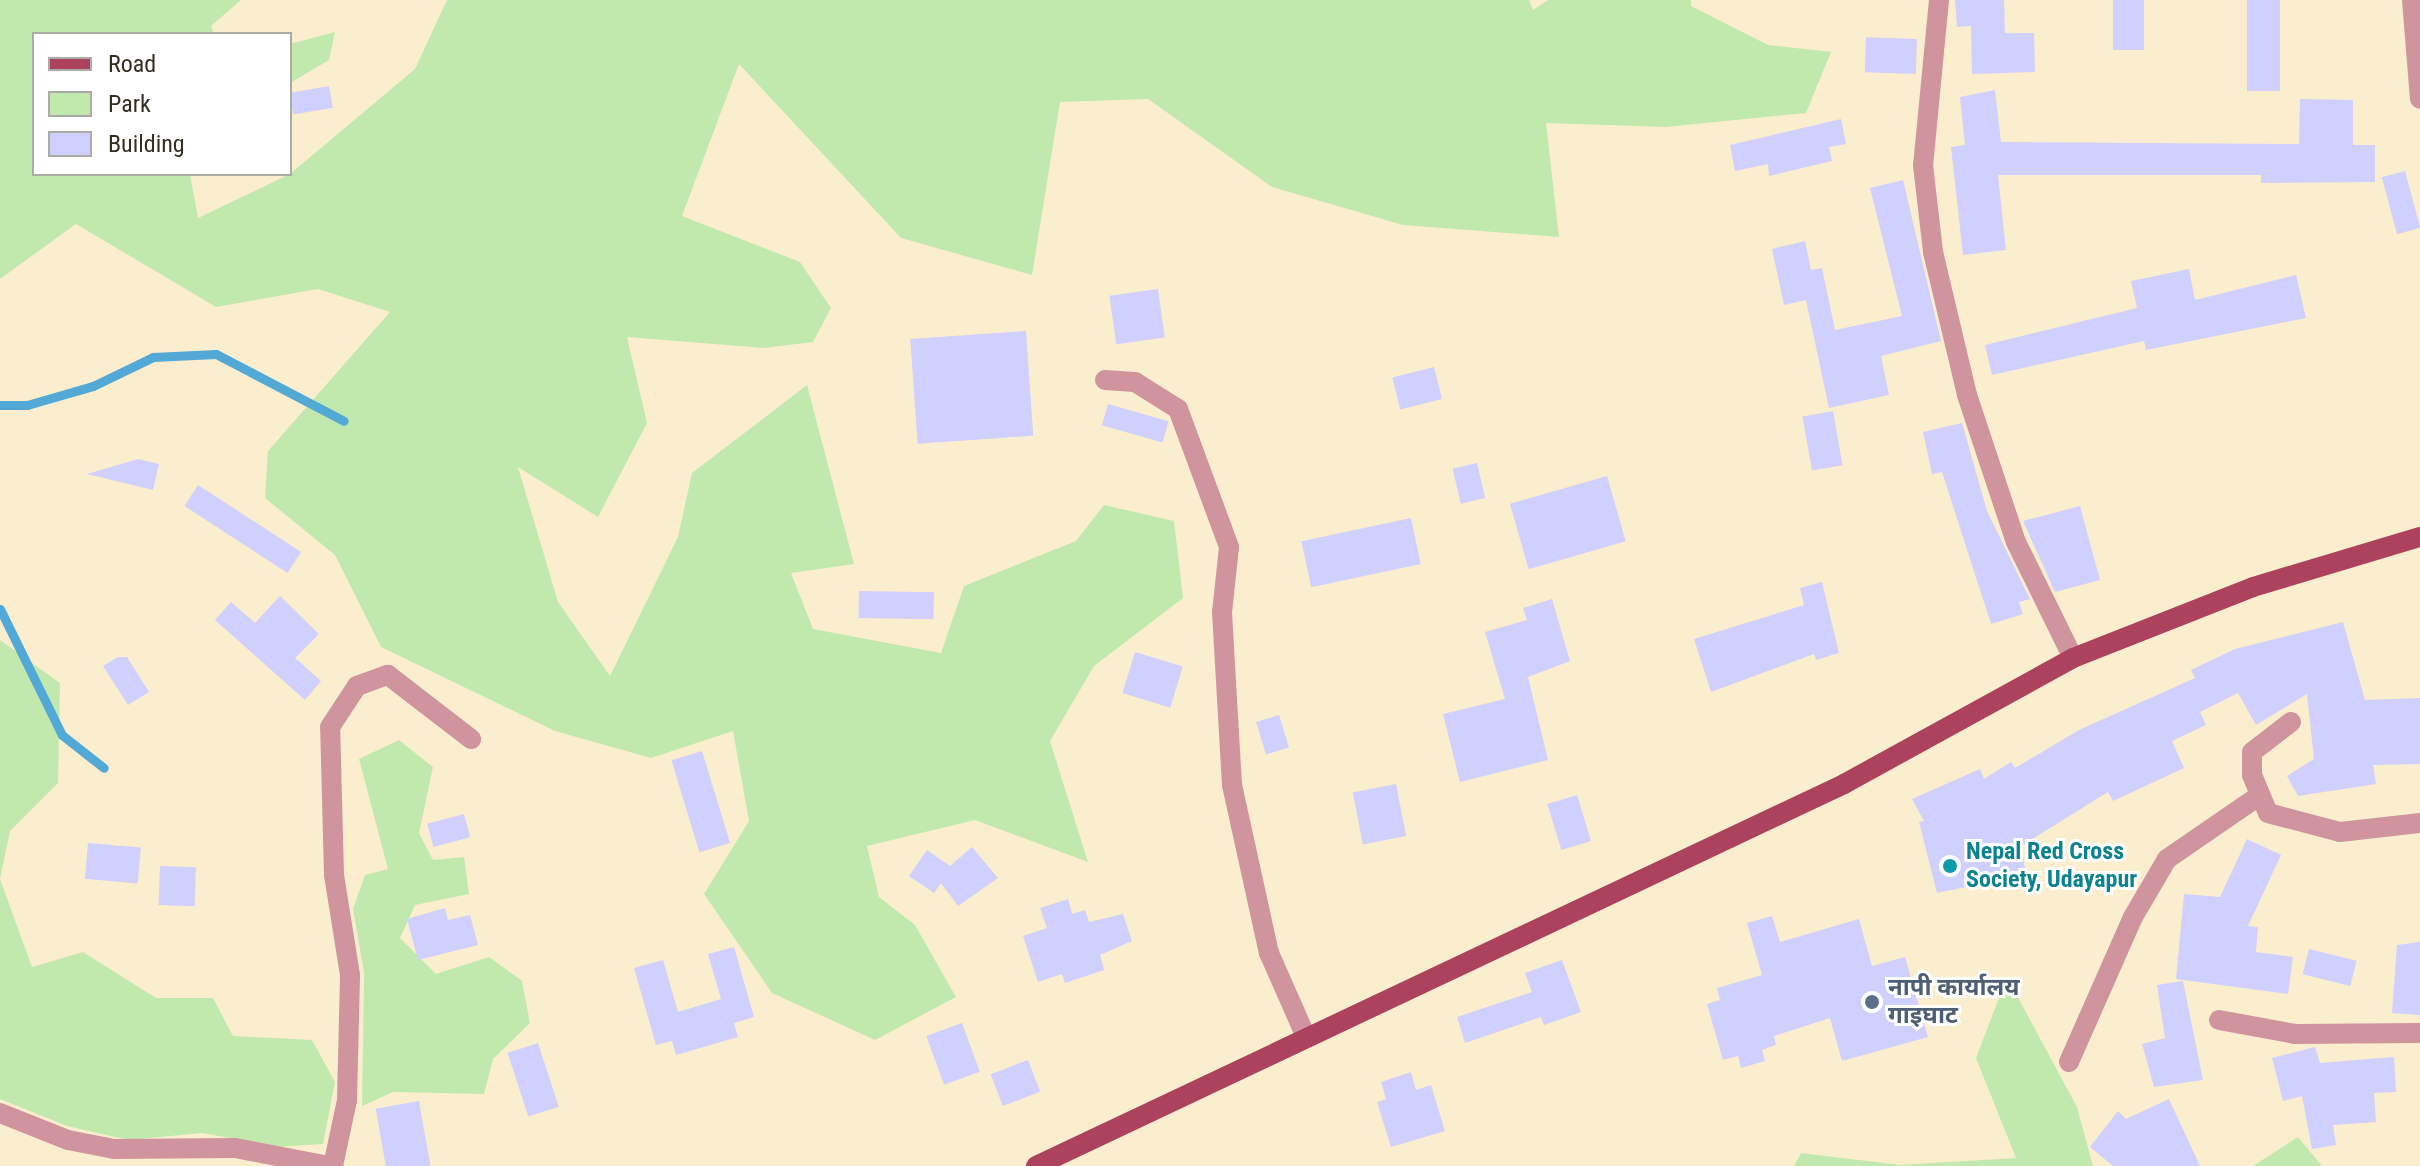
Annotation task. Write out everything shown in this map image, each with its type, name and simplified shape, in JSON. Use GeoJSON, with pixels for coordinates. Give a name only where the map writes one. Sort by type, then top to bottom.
{"type":"FeatureCollection","features":[{"type":"Feature","properties":{"kind":"main road"},"geometry":{"type":"LineString","coordinates":[[1036,1166],[1844,784],[2073,658],[2253,587],[2420,537]]}},
{"type":"Feature","properties":{"kind":"street"},"geometry":{"type":"LineString","coordinates":[[1939,0],[1923,165],[1933,252],[1950,305],[1967,395],[2016,542],[2073,658]]}},
{"type":"Feature","properties":{"kind":"street"},"geometry":{"type":"LineString","coordinates":[[2412,0],[2420,99]]}},
{"type":"Feature","properties":{"kind":"street"},"geometry":{"type":"LineString","coordinates":[[1105,380],[1135,382],[1178,409],[1229,547],[1222,612],[1232,785],[1269,953],[1306,1037]]}},
{"type":"Feature","properties":{"kind":"street"},"geometry":{"type":"LineString","coordinates":[[0,1113],[68,1140],[114,1149],[235,1148],[331,1166],[347,1100],[350,975],[334,875],[330,727],[357,686],[388,675],[471,739]]}},
{"type":"Feature","properties":{"kind":"street"},"geometry":{"type":"LineString","coordinates":[[2291,722],[2252,752],[2252,775],[2268,813],[2340,832],[2420,823]]}},
{"type":"Feature","properties":{"kind":"street"},"geometry":{"type":"LineString","coordinates":[[2069,1062],[2133,917],[2167,859],[2260,795]]}},
{"type":"Feature","properties":{"kind":"street"},"geometry":{"type":"LineString","coordinates":[[2219,1020],[2295,1034],[2420,1033]]}},
{"type":"Feature","properties":{"kind":"green space"},"geometry":{"type":"Polygon","coordinates":[[[0,0],[241,0],[211,26],[213,32],[32,32],[32,176],[190,176],[198,218],[286,176],[292,176],[292,172],[415,69],[447,0],[1529,0],[1533,10],[1548,0],[1691,0],[1691,6],[1768,45],[1831,52],[1806,113],[1666,127],[1546,123],[1559,237],[1403,225],[1272,187],[1148,99],[1060,102],[1032,275],[901,238],[739,64],[682,216],[800,262],[831,308],[813,342],[763,348],[627,337],[647,423],[598,517],[518,467],[558,602],[610,676],[678,537],[692,473],[807,385],[854,564],[791,573],[813,629],[941,653],[964,586],[1076,541],[1104,505],[1174,521],[1183,598],[1094,666],[1050,741],[1088,862],[975,820],[867,846],[879,897],[915,925],[956,997],[875,1040],[772,993],[704,894],[749,821],[733,731],[651,758],[555,731],[381,647],[335,555],[265,498],[268,451],[390,312],[318,289],[216,307],[76,224],[0,279],[0,0]]]}},
{"type":"Feature","properties":{"kind":"green space"},"geometry":{"type":"Polygon","coordinates":[[[335,32],[329,60],[292,82],[292,43],[335,32]]]}},
{"type":"Feature","properties":{"kind":"green space"},"geometry":{"type":"Polygon","coordinates":[[[0,640],[60,683],[58,783],[10,831],[0,879],[0,640]]]}},
{"type":"Feature","properties":{"kind":"green space"},"geometry":{"type":"Polygon","coordinates":[[[399,740],[433,767],[419,833],[433,860],[464,857],[469,894],[415,905],[400,938],[436,974],[489,957],[522,981],[530,1023],[493,1059],[484,1094],[393,1092],[362,1106],[364,973],[353,909],[365,875],[388,869],[359,759],[399,740]]]}},
{"type":"Feature","properties":{"kind":"green space"},"geometry":{"type":"Polygon","coordinates":[[[0,879],[32,967],[83,952],[156,998],[213,998],[233,1036],[312,1040],[335,1082],[323,1144],[276,1147],[203,1133],[128,1140],[67,1126],[0,1099],[0,879]]]}},
{"type":"Feature","properties":{"kind":"green space"},"geometry":{"type":"Polygon","coordinates":[[[2007,977],[2077,1107],[2093,1166],[1794,1166],[1801,1153],[1900,1165],[2016,1158],[1976,1058],[2007,977]]]}},
{"type":"Feature","properties":{"kind":"green space"},"geometry":{"type":"Polygon","coordinates":[[[2298,1137],[2322,1166],[2253,1166],[2298,1137]]]}},
{"type":"Feature","properties":{"kind":"building"},"geometry":{"type":"Polygon","coordinates":[[[1955,0],[2004,0],[2005,33],[2034,33],[2035,72],[1972,74],[1971,26],[1957,27],[1955,0]]]}},
{"type":"Feature","properties":{"kind":"building"},"geometry":{"type":"Polygon","coordinates":[[[2113,0],[2144,0],[2144,50],[2113,50],[2113,0]]]}},
{"type":"Feature","properties":{"kind":"building"},"geometry":{"type":"Polygon","coordinates":[[[2247,0],[2280,0],[2280,91],[2247,91],[2247,0]]]}},
{"type":"Feature","properties":{"kind":"building"},"geometry":{"type":"Polygon","coordinates":[[[1866,37],[1917,39],[1916,74],[1865,72],[1866,37]]]}},
{"type":"Feature","properties":{"kind":"building"},"geometry":{"type":"Polygon","coordinates":[[[329,86],[333,108],[293,115],[292,93],[329,86]]]}},
{"type":"Feature","properties":{"kind":"building"},"geometry":{"type":"Polygon","coordinates":[[[1995,90],[2001,142],[2299,144],[2300,99],[2353,100],[2353,145],[2375,145],[2375,182],[2261,183],[2261,175],[1998,175],[2006,250],[1963,255],[1951,147],[1965,145],[1960,97],[1995,90]]]}},
{"type":"Feature","properties":{"kind":"building"},"geometry":{"type":"Polygon","coordinates":[[[1841,119],[1846,144],[1829,147],[1832,161],[1769,176],[1768,164],[1735,171],[1730,145],[1841,119]]]}},
{"type":"Feature","properties":{"kind":"building"},"geometry":{"type":"Polygon","coordinates":[[[2405,171],[2420,228],[2397,234],[2382,177],[2405,171]]]}},
{"type":"Feature","properties":{"kind":"building"},"geometry":{"type":"Polygon","coordinates":[[[1903,180],[1941,341],[1881,356],[1889,395],[1829,408],[1806,300],[1784,305],[1772,249],[1805,241],[1811,270],[1822,268],[1835,330],[1902,316],[1870,188],[1903,180]]]}},
{"type":"Feature","properties":{"kind":"building"},"geometry":{"type":"Polygon","coordinates":[[[2189,269],[2195,300],[2296,275],[2306,318],[2146,350],[2144,341],[1992,375],[1985,345],[2137,308],[2131,281],[2189,269]]]}},
{"type":"Feature","properties":{"kind":"building"},"geometry":{"type":"Polygon","coordinates":[[[1158,289],[1165,338],[1116,344],[1109,296],[1158,289]]]}},
{"type":"Feature","properties":{"kind":"building"},"geometry":{"type":"Polygon","coordinates":[[[1026,331],[1033,436],[918,444],[910,339],[1026,331]]]}},
{"type":"Feature","properties":{"kind":"building"},"geometry":{"type":"Polygon","coordinates":[[[1434,367],[1442,399],[1400,409],[1392,377],[1434,367]]]}},
{"type":"Feature","properties":{"kind":"building"},"geometry":{"type":"Polygon","coordinates":[[[1108,404],[1169,421],[1162,443],[1102,425],[1108,404]]]}},
{"type":"Feature","properties":{"kind":"building"},"geometry":{"type":"Polygon","coordinates":[[[1833,411],[1843,465],[1812,471],[1802,416],[1833,411]]]}},
{"type":"Feature","properties":{"kind":"building"},"geometry":{"type":"Polygon","coordinates":[[[1962,423],[1987,511],[2030,599],[2019,602],[2023,614],[1991,624],[1942,472],[1932,474],[1923,432],[1962,423]]]}},
{"type":"Feature","properties":{"kind":"building"},"geometry":{"type":"Polygon","coordinates":[[[138,459],[159,464],[153,490],[87,474],[138,459]]]}},
{"type":"Feature","properties":{"kind":"building"},"geometry":{"type":"Polygon","coordinates":[[[1477,463],[1485,498],[1461,504],[1453,469],[1477,463]]]}},
{"type":"Feature","properties":{"kind":"building"},"geometry":{"type":"Polygon","coordinates":[[[1607,476],[1626,541],[1529,569],[1510,504],[1607,476]]]}},
{"type":"Feature","properties":{"kind":"building"},"geometry":{"type":"Polygon","coordinates":[[[198,485],[301,552],[288,573],[184,506],[198,485]]]}},
{"type":"Feature","properties":{"kind":"building"},"geometry":{"type":"Polygon","coordinates":[[[2080,506],[2100,580],[2055,592],[2023,521],[2080,506]]]}},
{"type":"Feature","properties":{"kind":"building"},"geometry":{"type":"Polygon","coordinates":[[[1411,518],[1421,564],[1311,587],[1301,541],[1411,518]]]}},
{"type":"Feature","properties":{"kind":"building"},"geometry":{"type":"Polygon","coordinates":[[[1822,582],[1839,653],[1816,660],[1814,654],[1711,692],[1694,639],[1804,605],[1800,588],[1822,582]]]}},
{"type":"Feature","properties":{"kind":"building"},"geometry":{"type":"Polygon","coordinates":[[[859,591],[934,592],[934,619],[859,618],[859,591]]]}},
{"type":"Feature","properties":{"kind":"building"},"geometry":{"type":"Polygon","coordinates":[[[280,596],[319,634],[295,658],[321,681],[305,700],[215,620],[231,602],[255,623],[280,596]]]}},
{"type":"Feature","properties":{"kind":"building"},"geometry":{"type":"Polygon","coordinates":[[[1552,599],[1570,661],[1528,677],[1548,760],[1460,782],[1443,714],[1505,699],[1485,632],[1527,620],[1523,608],[1552,599]]]}},
{"type":"Feature","properties":{"kind":"building"},"geometry":{"type":"Polygon","coordinates":[[[2343,622],[2365,700],[2420,698],[2420,764],[2373,765],[2376,784],[2298,796],[2287,776],[2314,759],[2307,694],[2256,725],[2238,693],[2200,712],[2206,725],[2172,741],[2184,768],[2113,801],[2108,792],[2021,846],[2026,874],[1937,893],[1919,822],[1924,821],[1912,799],[1980,769],[1984,779],[2011,762],[2015,768],[2079,730],[2195,678],[2191,670],[2235,649],[2343,622]]]}},
{"type":"Feature","properties":{"kind":"building"},"geometry":{"type":"Polygon","coordinates":[[[1135,652],[1183,667],[1170,708],[1122,693],[1135,652]]]}},
{"type":"Feature","properties":{"kind":"building"},"geometry":{"type":"Polygon","coordinates":[[[118,657],[127,657],[149,692],[128,705],[103,666],[118,657]]]}},
{"type":"Feature","properties":{"kind":"building"},"geometry":{"type":"Polygon","coordinates":[[[1279,715],[1289,748],[1266,755],[1256,722],[1279,715]]]}},
{"type":"Feature","properties":{"kind":"building"},"geometry":{"type":"Polygon","coordinates":[[[702,751],[730,843],[699,852],[671,760],[702,751]]]}},
{"type":"Feature","properties":{"kind":"building"},"geometry":{"type":"Polygon","coordinates":[[[1396,784],[1406,836],[1363,844],[1353,792],[1396,784]]]}},
{"type":"Feature","properties":{"kind":"building"},"geometry":{"type":"Polygon","coordinates":[[[1577,795],[1591,841],[1561,850],[1547,804],[1577,795]]]}},
{"type":"Feature","properties":{"kind":"building"},"geometry":{"type":"Polygon","coordinates":[[[464,814],[470,837],[434,847],[427,824],[464,814]]]}},
{"type":"Feature","properties":{"kind":"building"},"geometry":{"type":"Polygon","coordinates":[[[2247,839],[2281,855],[2248,926],[2258,927],[2256,952],[2293,957],[2288,994],[2176,979],[2184,894],[2220,897],[2247,839]]]}},
{"type":"Feature","properties":{"kind":"building"},"geometry":{"type":"Polygon","coordinates":[[[88,843],[141,848],[138,883],[85,879],[88,843]]]}},
{"type":"Feature","properties":{"kind":"building"},"geometry":{"type":"Polygon","coordinates":[[[972,847],[998,878],[958,906],[941,883],[934,893],[909,876],[927,850],[950,866],[972,847]]]}},
{"type":"Feature","properties":{"kind":"building"},"geometry":{"type":"Polygon","coordinates":[[[160,866],[196,867],[195,906],[159,905],[160,866]]]}},
{"type":"Feature","properties":{"kind":"building"},"geometry":{"type":"Polygon","coordinates":[[[1068,899],[1072,914],[1085,910],[1089,922],[1123,914],[1132,941],[1100,955],[1104,970],[1065,983],[1062,974],[1038,982],[1023,936],[1047,928],[1040,908],[1068,899]]]}},
{"type":"Feature","properties":{"kind":"building"},"geometry":{"type":"Polygon","coordinates":[[[445,908],[448,920],[470,915],[478,945],[418,960],[407,919],[445,908]]]}},
{"type":"Feature","properties":{"kind":"building"},"geometry":{"type":"Polygon","coordinates":[[[1772,916],[1780,942],[1859,919],[1872,966],[1905,957],[1928,1037],[1842,1061],[1830,1018],[1774,1036],[1776,1045],[1762,1050],[1765,1061],[1741,1068],[1738,1056],[1723,1060],[1707,1004],[1720,1000],[1717,988],[1762,975],[1747,923],[1772,916]]]}},
{"type":"Feature","properties":{"kind":"building"},"geometry":{"type":"Polygon","coordinates":[[[2420,942],[2420,1015],[2392,1013],[2397,945],[2420,942]]]}},
{"type":"Feature","properties":{"kind":"building"},"geometry":{"type":"Polygon","coordinates":[[[734,947],[754,1017],[734,1023],[738,1037],[676,1055],[672,1041],[656,1045],[634,968],[663,960],[678,1012],[721,999],[708,954],[734,947]]]}},
{"type":"Feature","properties":{"kind":"building"},"geometry":{"type":"Polygon","coordinates":[[[2309,949],[2357,961],[2350,986],[2303,974],[2309,949]]]}},
{"type":"Feature","properties":{"kind":"building"},"geometry":{"type":"Polygon","coordinates":[[[1562,960],[1581,1012],[1544,1025],[1541,1017],[1465,1043],[1457,1017],[1532,992],[1525,973],[1562,960]]]}},
{"type":"Feature","properties":{"kind":"building"},"geometry":{"type":"Polygon","coordinates":[[[2183,981],[2203,1080],[2154,1087],[2142,1044],[2165,1038],[2157,985],[2183,981]]]}},
{"type":"Feature","properties":{"kind":"building"},"geometry":{"type":"Polygon","coordinates":[[[962,1023],[980,1072],[944,1085],[926,1036],[962,1023]]]}},
{"type":"Feature","properties":{"kind":"building"},"geometry":{"type":"Polygon","coordinates":[[[538,1043],[559,1107],[528,1117],[508,1053],[538,1043]]]}},
{"type":"Feature","properties":{"kind":"building"},"geometry":{"type":"Polygon","coordinates":[[[2315,1047],[2320,1063],[2394,1057],[2396,1092],[2374,1093],[2376,1122],[2333,1125],[2336,1145],[2312,1149],[2302,1096],[2283,1101],[2272,1058],[2315,1047]]]}},
{"type":"Feature","properties":{"kind":"building"},"geometry":{"type":"Polygon","coordinates":[[[1028,1060],[1040,1092],[1003,1106],[991,1074],[1028,1060]]]}},
{"type":"Feature","properties":{"kind":"building"},"geometry":{"type":"Polygon","coordinates":[[[1411,1072],[1416,1090],[1431,1085],[1445,1131],[1391,1147],[1377,1102],[1386,1099],[1381,1082],[1411,1072]]]}},
{"type":"Feature","properties":{"kind":"building"},"geometry":{"type":"Polygon","coordinates":[[[2169,1099],[2200,1166],[2113,1166],[2090,1147],[2118,1111],[2126,1119],[2169,1099]]]}},
{"type":"Feature","properties":{"kind":"building"},"geometry":{"type":"Polygon","coordinates":[[[419,1101],[430,1166],[386,1166],[376,1109],[419,1101]]]}},
{"type":"Feature","properties":{"kind":"waterway"},"geometry":{"type":"LineString","coordinates":[[0,405],[27,405],[93,386],[153,357],[216,354],[344,421]]}},
{"type":"Feature","properties":{"kind":"waterway"},"geometry":{"type":"LineString","coordinates":[[0,609],[62,735],[104,768]]}},
{"type":"Feature","properties":{"kind":"place","name":"Nepal Red Cross Society, Udayapur"},"geometry":{"type":"Point","coordinates":[1950,866]}},
{"type":"Feature","properties":{"kind":"place","name":"नापी कार्यालय गाइघाट"},"geometry":{"type":"Point","coordinates":[1872,1002]}}]}
